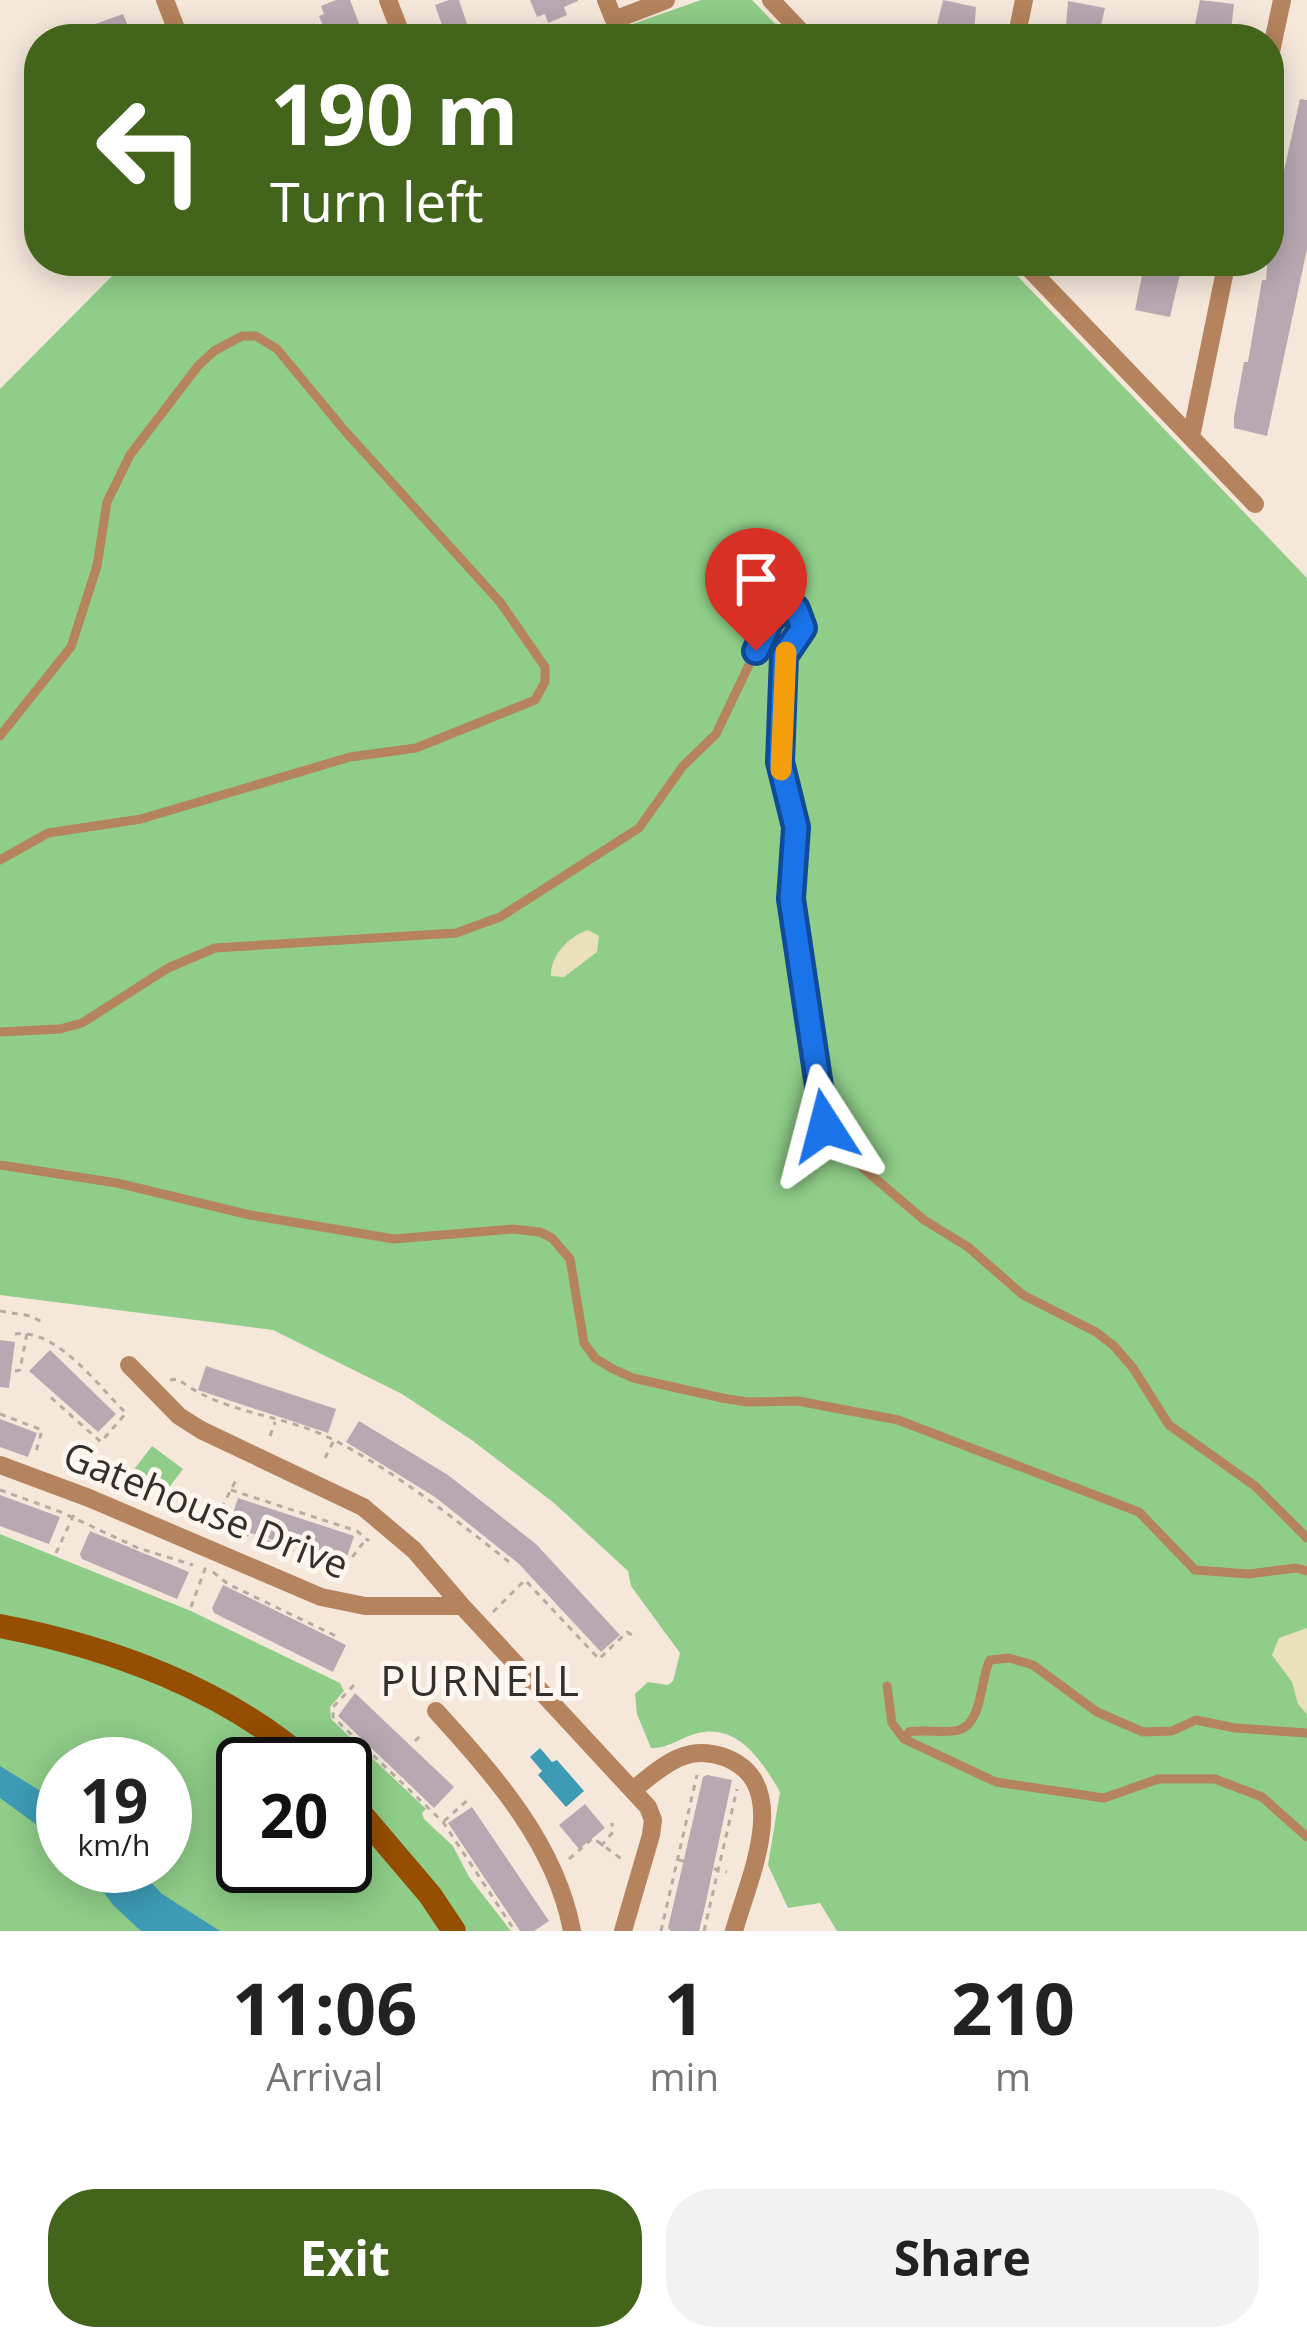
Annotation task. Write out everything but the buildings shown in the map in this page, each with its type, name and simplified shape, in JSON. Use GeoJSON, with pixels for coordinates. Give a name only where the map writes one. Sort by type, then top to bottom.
{"type":"FeatureCollection","features":[{"type":"Feature","properties":{"kind":"street"},"geometry":{"type":"LineString","coordinates":[[606,0],[614,20],[666,0]]}},
{"type":"Feature","properties":{"kind":"street"},"geometry":{"type":"LineString","coordinates":[[771,0],[794,24]]}},
{"type":"Feature","properties":{"kind":"street"},"geometry":{"type":"LineString","coordinates":[[1036,276],[1255,504]]}},
{"type":"Feature","properties":{"kind":"street"},"geometry":{"type":"LineString","coordinates":[[1191,437],[1224,276]]}},
{"type":"Feature","properties":{"kind":"street","name":"Gatehouse Drive"},"geometry":{"type":"LineString","coordinates":[[129,1365],[179,1416],[363,1508],[414,1550],[634,1789],[653,1820],[623,1931]]}},
{"type":"Feature","properties":{"kind":"street","name":"Gatehouse Drive"},"geometry":{"type":"LineString","coordinates":[[0,1465],[321,1597],[365,1606],[462,1606]]}},
{"type":"Feature","properties":{"kind":"street"},"geometry":{"type":"LineString","coordinates":[[0,1627],[82,1644],[133,1662],[189,1687],[271,1737]]}},
{"type":"Feature","properties":{"kind":"street"},"geometry":{"type":"LineString","coordinates":[[436,1711],[498,1779],[554,1872],[572,1931]]}},
{"type":"Feature","properties":{"kind":"street"},"geometry":{"type":"LineString","coordinates":[[634,1789],[668,1762],[700,1751],[729,1758],[750,1773],[759,1786],[763,1818],[734,1931]]}},
{"type":"Feature","properties":{"kind":"street"},"geometry":{"type":"LineString","coordinates":[[372,1827],[454,1931]]}},
{"type":"Feature","properties":{"kind":"lane"},"geometry":{"type":"LineString","coordinates":[[0,736],[71,647],[94,580],[107,502],[130,455],[199,366],[214,351],[242,336],[256,336],[277,349],[500,602],[545,667],[545,682],[535,700],[416,748],[350,757],[141,819],[49,832],[0,860]]}},
{"type":"Feature","properties":{"kind":"lane"},"geometry":{"type":"LineString","coordinates":[[0,1032],[82,1023],[168,968],[215,948],[456,933],[500,917],[638,828],[683,766],[716,734],[770,621],[776,611],[791,607],[804,622],[784,656],[780,762],[796,827],[791,899],[796,950],[831,1139],[886,1189],[968,1247],[1023,1295],[1114,1346],[1169,1425],[1255,1486],[1307,1538]]}},
{"type":"Feature","properties":{"kind":"lane"},"geometry":{"type":"LineString","coordinates":[[0,1166],[117,1183],[342,1232],[425,1239],[512,1229],[540,1232],[563,1247],[570,1258],[584,1342],[595,1358],[633,1378],[747,1402],[798,1401],[898,1420],[1139,1512],[1195,1570],[1307,1571]]}},
{"type":"Feature","properties":{"kind":"lane"},"geometry":{"type":"LineString","coordinates":[[904,1738],[909,1732],[967,1726],[977,1708],[985,1670],[998,1657],[1033,1665],[1097,1712],[1143,1732],[1172,1731],[1196,1720],[1307,1733]]}},
{"type":"Feature","properties":{"kind":"lane"},"geometry":{"type":"LineString","coordinates":[[887,1686],[892,1723],[904,1738],[996,1781],[1093,1798],[1116,1796],[1175,1776],[1233,1783],[1262,1797],[1307,1837]]}},
{"type":"Feature","properties":{"kind":"path"},"geometry":{"type":"LineString","coordinates":[[0,1311],[42,1322]]}},
{"type":"Feature","properties":{"kind":"path"},"geometry":{"type":"LineString","coordinates":[[15,1334],[27,1333],[54,1344],[126,1413],[101,1442],[48,1395]]}},
{"type":"Feature","properties":{"kind":"path"},"geometry":{"type":"LineString","coordinates":[[3,1374],[20,1370],[27,1333]]}},
{"type":"Feature","properties":{"kind":"path"},"geometry":{"type":"LineString","coordinates":[[170,1380],[178,1379],[198,1395],[333,1440],[415,1490],[508,1561],[510,1558]]}},
{"type":"Feature","properties":{"kind":"path"},"geometry":{"type":"LineString","coordinates":[[0,1414],[41,1430],[34,1461],[41,1463]]}},
{"type":"Feature","properties":{"kind":"path"},"geometry":{"type":"LineString","coordinates":[[270,1436],[275,1420]]}},
{"type":"Feature","properties":{"kind":"path"},"geometry":{"type":"LineString","coordinates":[[325,1458],[333,1440]]}},
{"type":"Feature","properties":{"kind":"path"},"geometry":{"type":"LineString","coordinates":[[231,1490],[357,1531],[368,1540],[345,1568],[248,1535],[214,1518],[237,1478]]}},
{"type":"Feature","properties":{"kind":"path"},"geometry":{"type":"LineString","coordinates":[[0,1490],[181,1564],[206,1566],[228,1584],[338,1637]]}},
{"type":"Feature","properties":{"kind":"path"},"geometry":{"type":"LineString","coordinates":[[290,1510],[294,1499]]}},
{"type":"Feature","properties":{"kind":"path"},"geometry":{"type":"LineString","coordinates":[[56,1553],[77,1509]]}},
{"type":"Feature","properties":{"kind":"path"},"geometry":{"type":"LineString","coordinates":[[191,1607],[206,1566]]}},
{"type":"Feature","properties":{"kind":"path"},"geometry":{"type":"LineString","coordinates":[[487,1617],[525,1580],[599,1659],[627,1632],[632,1635]]}},
{"type":"Feature","properties":{"kind":"path"},"geometry":{"type":"LineString","coordinates":[[284,1611],[290,1600]]}},
{"type":"Feature","properties":{"kind":"path"},"geometry":{"type":"LineString","coordinates":[[354,1684],[333,1706],[332,1717],[443,1822],[514,1931]]}},
{"type":"Feature","properties":{"kind":"path"},"geometry":{"type":"LineString","coordinates":[[415,1741],[423,1733]]}},
{"type":"Feature","properties":{"kind":"path"},"geometry":{"type":"LineString","coordinates":[[661,1931],[700,1763]]}},
{"type":"Feature","properties":{"kind":"path"},"geometry":{"type":"LineString","coordinates":[[704,1931],[735,1784]]}},
{"type":"Feature","properties":{"kind":"path"},"geometry":{"type":"LineString","coordinates":[[443,1822],[471,1796]]}},
{"type":"Feature","properties":{"kind":"path"},"geometry":{"type":"LineString","coordinates":[[602,1846],[613,1832],[612,1823]]}},
{"type":"Feature","properties":{"kind":"path"},"geometry":{"type":"LineString","coordinates":[[554,1872],[592,1838],[642,1866]]}},
{"type":"Feature","properties":{"kind":"path"},"geometry":{"type":"LineString","coordinates":[[678,1860],[727,1872]]}},
{"type":"Feature","properties":{"kind":"green space"},"geometry":{"type":"Polygon","coordinates":[[[701,0],[752,0],[775,24],[633,24],[701,0]]]}},
{"type":"Feature","properties":{"kind":"green space"},"geometry":{"type":"Polygon","coordinates":[[[112,276],[1017,276],[1307,578],[1307,1931],[837,1931],[820,1903],[788,1908],[768,1865],[780,1792],[748,1748],[726,1734],[698,1733],[651,1748],[637,1714],[635,1694],[648,1682],[668,1685],[673,1681],[680,1653],[631,1586],[628,1571],[554,1503],[402,1394],[273,1330],[0,1295],[0,389],[112,276]]]}},
{"type":"Feature","properties":{"kind":"green space"},"geometry":{"type":"Polygon","coordinates":[[[152,1446],[183,1469],[164,1494],[133,1471],[152,1446]]]}},
{"type":"Feature","properties":{"kind":"green space"},"geometry":{"type":"Polygon","coordinates":[[[0,1534],[191,1611],[340,1683],[344,1691],[330,1707],[331,1719],[350,1737],[284,1737],[0,1615],[0,1534]]]}},
{"type":"Feature","properties":{"kind":"green space"},"geometry":{"type":"Polygon","coordinates":[[[0,1633],[62,1645],[216,1708],[258,1737],[216,1737],[216,1893],[372,1893],[372,1839],[447,1931],[0,1931],[0,1633]]]}},
{"type":"Feature","properties":{"kind":"green space"},"geometry":{"type":"Polygon","coordinates":[[[372,1758],[426,1809],[424,1819],[453,1846],[469,1877],[511,1931],[467,1931],[372,1813],[372,1758]]]}},
{"type":"Feature","properties":{"kind":"sand"},"geometry":{"type":"Polygon","coordinates":[[[588,930],[599,936],[597,952],[564,977],[551,976],[562,948],[588,930]]]}},
{"type":"Feature","properties":{"kind":"sand"},"geometry":{"type":"Polygon","coordinates":[[[1307,1628],[1307,1714],[1272,1655],[1279,1638],[1307,1628]]]}},
{"type":"Feature","properties":{"kind":"water"},"geometry":{"type":"Polygon","coordinates":[[[540,1748],[584,1791],[566,1807],[538,1775],[542,1771],[530,1757],[540,1748]]]}},
{"type":"Feature","properties":{"kind":"water"},"geometry":{"type":"Polygon","coordinates":[[[0,1766],[36,1788],[36,1824],[0,1798],[0,1766]]]}},
{"type":"Feature","properties":{"kind":"water"},"geometry":{"type":"Polygon","coordinates":[[[104,1893],[161,1893],[220,1931],[141,1931],[104,1893]]]}},
{"type":"Feature","properties":{"kind":"slow traffic"},"geometry":{"type":"LineString","coordinates":[[781,770],[786,652]]}},
{"type":"Feature","properties":{"kind":"district","name":"PURNELL"},"geometry":{"type":"Point","coordinates":[481,1681]}},
{"type":"Feature","properties":{"kind":"route"},"geometry":{"type":"LineString","coordinates":[[756,651],[776,611],[796,609],[804,622],[784,656],[780,762],[796,827],[791,899],[825,1126]]}}]}
